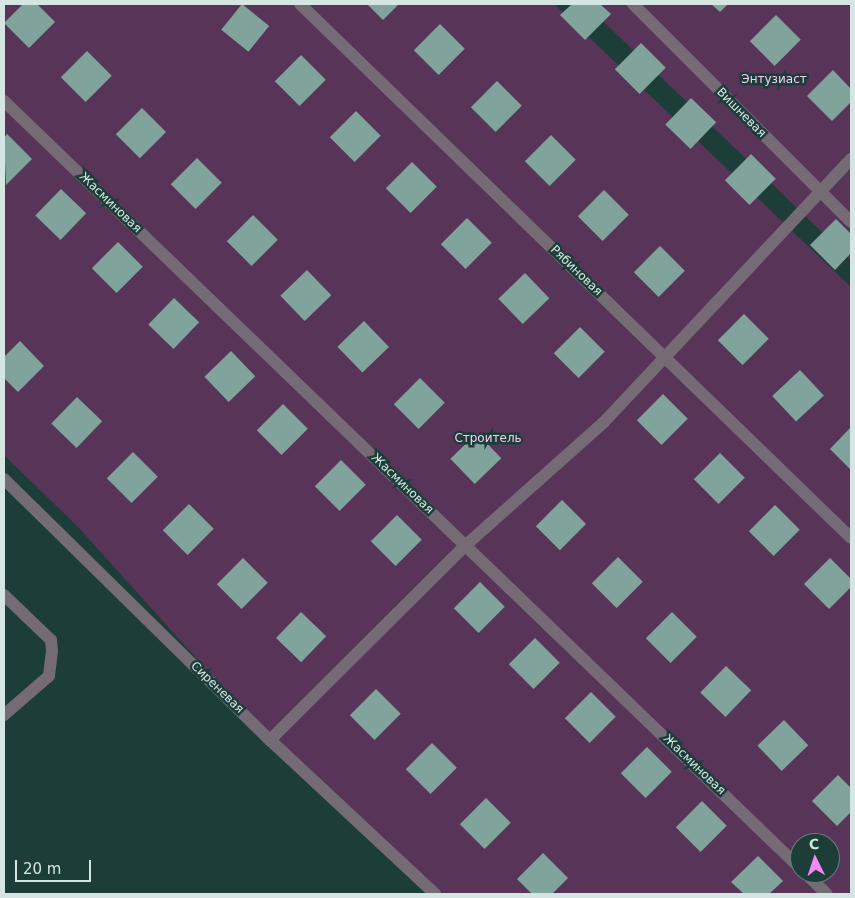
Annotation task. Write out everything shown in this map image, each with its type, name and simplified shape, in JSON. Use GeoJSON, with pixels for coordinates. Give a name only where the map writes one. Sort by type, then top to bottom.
{"type":"FeatureCollection","features":[{"type":"Feature","properties":{"kind":"street","name":"Рябиновая"},"geometry":{"type":"LineString","coordinates":[[300,4],[851,538]]}},
{"type":"Feature","properties":{"kind":"street","name":"Вишневая"},"geometry":{"type":"LineString","coordinates":[[633,4],[851,222]]}},
{"type":"Feature","properties":{"kind":"street","name":"Жасминовая"},"geometry":{"type":"LineString","coordinates":[[4,101],[790,858]]}},
{"type":"Feature","properties":{"kind":"street"},"geometry":{"type":"LineString","coordinates":[[270,740],[466,546],[604,422],[667,359],[851,159]]}},
{"type":"Feature","properties":{"kind":"street","name":"Сиреневая"},"geometry":{"type":"LineString","coordinates":[[4,478],[270,740],[435,894]]}},
{"type":"Feature","properties":{"kind":"street"},"geometry":{"type":"LineString","coordinates":[[4,595],[51,640],[52,650],[49,676],[4,715]]}},
{"type":"Feature","properties":{"kind":"street"},"geometry":{"type":"LineString","coordinates":[[816,883],[828,894]]}},
{"type":"Feature","properties":{"kind":"green space","name":"Строитель"},"geometry":{"type":"Polygon","coordinates":[[[4,4],[554,4],[851,287],[851,894],[428,894],[270,740],[79,528],[4,455],[4,4]]]}},
{"type":"Feature","properties":{"kind":"green space","name":"Энтузиаст"},"geometry":{"type":"Polygon","coordinates":[[[585,4],[851,4],[851,260],[585,4]]]}},
{"type":"Feature","properties":{"kind":"building"},"geometry":{"type":"Polygon","coordinates":[[[23,4],[37,4],[55,22],[29,48],[4,23],[23,4]]]}},
{"type":"Feature","properties":{"kind":"building"},"geometry":{"type":"Polygon","coordinates":[[[242,4],[269,26],[248,52],[221,30],[242,4]]]}},
{"type":"Feature","properties":{"kind":"building"},"geometry":{"type":"Polygon","coordinates":[[[367,4],[399,4],[383,20],[367,4]]]}},
{"type":"Feature","properties":{"kind":"building"},"geometry":{"type":"Polygon","coordinates":[[[572,4],[600,4],[611,14],[585,40],[560,15],[572,4]]]}},
{"type":"Feature","properties":{"kind":"building"},"geometry":{"type":"Polygon","coordinates":[[[711,4],[728,4],[720,12],[711,4]]]}},
{"type":"Feature","properties":{"kind":"building"},"geometry":{"type":"Polygon","coordinates":[[[776,15],[801,40],[775,66],[750,41],[776,15]]]}},
{"type":"Feature","properties":{"kind":"building"},"geometry":{"type":"Polygon","coordinates":[[[440,24],[465,49],[439,75],[414,50],[440,24]]]}},
{"type":"Feature","properties":{"kind":"building"},"geometry":{"type":"Polygon","coordinates":[[[641,43],[666,68],[640,94],[615,69],[641,43]]]}},
{"type":"Feature","properties":{"kind":"building"},"geometry":{"type":"Polygon","coordinates":[[[87,51],[112,76],[86,102],[61,77],[87,51]]]}},
{"type":"Feature","properties":{"kind":"building"},"geometry":{"type":"Polygon","coordinates":[[[301,55],[326,80],[300,106],[275,81],[301,55]]]}},
{"type":"Feature","properties":{"kind":"building"},"geometry":{"type":"Polygon","coordinates":[[[833,70],[851,89],[851,102],[832,121],[807,96],[833,70]]]}},
{"type":"Feature","properties":{"kind":"building"},"geometry":{"type":"Polygon","coordinates":[[[497,81],[522,106],[496,132],[471,107],[497,81]]]}},
{"type":"Feature","properties":{"kind":"building"},"geometry":{"type":"Polygon","coordinates":[[[691,98],[716,122],[690,149],[665,125],[691,98]]]}},
{"type":"Feature","properties":{"kind":"building"},"geometry":{"type":"Polygon","coordinates":[[[142,108],[166,132],[140,158],[116,134],[142,108]]]}},
{"type":"Feature","properties":{"kind":"building"},"geometry":{"type":"Polygon","coordinates":[[[356,111],[381,136],[355,162],[330,137],[356,111]]]}},
{"type":"Feature","properties":{"kind":"building"},"geometry":{"type":"Polygon","coordinates":[[[7,134],[32,159],[6,185],[4,138],[7,134]]]}},
{"type":"Feature","properties":{"kind":"building"},"geometry":{"type":"Polygon","coordinates":[[[551,135],[576,160],[550,186],[525,161],[551,135]]]}},
{"type":"Feature","properties":{"kind":"building"},"geometry":{"type":"Polygon","coordinates":[[[751,154],[776,179],[750,205],[725,180],[751,154]]]}},
{"type":"Feature","properties":{"kind":"building"},"geometry":{"type":"Polygon","coordinates":[[[197,158],[222,183],[196,209],[171,184],[197,158]]]}},
{"type":"Feature","properties":{"kind":"building"},"geometry":{"type":"Polygon","coordinates":[[[412,162],[437,187],[411,213],[386,188],[412,162]]]}},
{"type":"Feature","properties":{"kind":"building"},"geometry":{"type":"Polygon","coordinates":[[[61,189],[86,213],[60,240],[35,216],[61,189]]]}},
{"type":"Feature","properties":{"kind":"building"},"geometry":{"type":"Polygon","coordinates":[[[604,190],[629,215],[603,241],[578,216],[604,190]]]}},
{"type":"Feature","properties":{"kind":"building"},"geometry":{"type":"Polygon","coordinates":[[[253,215],[278,240],[252,266],[227,241],[253,215]]]}},
{"type":"Feature","properties":{"kind":"building"},"geometry":{"type":"Polygon","coordinates":[[[467,218],[492,243],[466,269],[441,244],[467,218]]]}},
{"type":"Feature","properties":{"kind":"building"},"geometry":{"type":"Polygon","coordinates":[[[836,219],[851,234],[851,253],[835,270],[810,245],[836,219]]]}},
{"type":"Feature","properties":{"kind":"building"},"geometry":{"type":"Polygon","coordinates":[[[118,242],[143,267],[117,293],[92,268],[118,242]]]}},
{"type":"Feature","properties":{"kind":"building"},"geometry":{"type":"Polygon","coordinates":[[[660,246],[685,271],[659,297],[634,272],[660,246]]]}},
{"type":"Feature","properties":{"kind":"building"},"geometry":{"type":"Polygon","coordinates":[[[307,270],[331,295],[305,321],[280,296],[307,270]]]}},
{"type":"Feature","properties":{"kind":"building"},"geometry":{"type":"Polygon","coordinates":[[[525,273],[549,298],[523,324],[498,299],[525,273]]]}},
{"type":"Feature","properties":{"kind":"building"},"geometry":{"type":"Polygon","coordinates":[[[174,298],[199,322],[173,349],[148,325],[174,298]]]}},
{"type":"Feature","properties":{"kind":"building"},"geometry":{"type":"Polygon","coordinates":[[[744,314],[769,339],[743,365],[718,340],[744,314]]]}},
{"type":"Feature","properties":{"kind":"building"},"geometry":{"type":"Polygon","coordinates":[[[364,321],[389,347],[362,373],[337,347],[364,321]]]}},
{"type":"Feature","properties":{"kind":"building"},"geometry":{"type":"Polygon","coordinates":[[[580,327],[605,352],[579,378],[554,353],[580,327]]]}},
{"type":"Feature","properties":{"kind":"building"},"geometry":{"type":"Polygon","coordinates":[[[20,341],[44,366],[18,392],[4,378],[4,357],[20,341]]]}},
{"type":"Feature","properties":{"kind":"building"},"geometry":{"type":"Polygon","coordinates":[[[231,351],[255,376],[229,402],[204,377],[231,351]]]}},
{"type":"Feature","properties":{"kind":"building"},"geometry":{"type":"Polygon","coordinates":[[[800,370],[824,396],[796,422],[772,396],[800,370]]]}},
{"type":"Feature","properties":{"kind":"building"},"geometry":{"type":"Polygon","coordinates":[[[420,378],[445,403],[419,429],[394,404],[420,378]]]}},
{"type":"Feature","properties":{"kind":"building"},"geometry":{"type":"Polygon","coordinates":[[[663,394],[688,419],[662,445],[637,420],[663,394]]]}},
{"type":"Feature","properties":{"kind":"building"},"geometry":{"type":"Polygon","coordinates":[[[77,397],[102,421],[76,448],[51,424],[77,397]]]}},
{"type":"Feature","properties":{"kind":"building"},"geometry":{"type":"Polygon","coordinates":[[[283,404],[308,429],[282,455],[257,430],[283,404]]]}},
{"type":"Feature","properties":{"kind":"building"},"geometry":{"type":"Polygon","coordinates":[[[851,427],[851,470],[830,449],[851,427]]]}},
{"type":"Feature","properties":{"kind":"building"},"geometry":{"type":"Polygon","coordinates":[[[477,433],[501,458],[475,484],[450,459],[477,433]]]}},
{"type":"Feature","properties":{"kind":"building"},"geometry":{"type":"Polygon","coordinates":[[[133,452],[158,477],[132,503],[107,478],[133,452]]]}},
{"type":"Feature","properties":{"kind":"building"},"geometry":{"type":"Polygon","coordinates":[[[720,453],[745,478],[719,504],[694,479],[720,453]]]}},
{"type":"Feature","properties":{"kind":"building"},"geometry":{"type":"Polygon","coordinates":[[[341,460],[366,485],[340,511],[315,486],[341,460]]]}},
{"type":"Feature","properties":{"kind":"building"},"geometry":{"type":"Polygon","coordinates":[[[562,500],[586,524],[560,550],[536,526],[562,500]]]}},
{"type":"Feature","properties":{"kind":"building"},"geometry":{"type":"Polygon","coordinates":[[[189,504],[214,529],[188,555],[163,530],[189,504]]]}},
{"type":"Feature","properties":{"kind":"building"},"geometry":{"type":"Polygon","coordinates":[[[775,505],[800,530],[774,556],[749,531],[775,505]]]}},
{"type":"Feature","properties":{"kind":"building"},"geometry":{"type":"Polygon","coordinates":[[[397,515],[422,540],[396,566],[371,541],[397,515]]]}},
{"type":"Feature","properties":{"kind":"building"},"geometry":{"type":"Polygon","coordinates":[[[618,557],[643,582],[617,608],[592,583],[618,557]]]}},
{"type":"Feature","properties":{"kind":"building"},"geometry":{"type":"Polygon","coordinates":[[[243,558],[268,583],[242,609],[217,584],[243,558]]]}},
{"type":"Feature","properties":{"kind":"building"},"geometry":{"type":"Polygon","coordinates":[[[830,558],[851,579],[851,587],[829,609],[804,584],[830,558]]]}},
{"type":"Feature","properties":{"kind":"building"},"geometry":{"type":"Polygon","coordinates":[[[480,582],[505,607],[479,633],[454,608],[480,582]]]}},
{"type":"Feature","properties":{"kind":"building"},"geometry":{"type":"Polygon","coordinates":[[[301,612],[326,636],[301,662],[276,638],[301,612]]]}},
{"type":"Feature","properties":{"kind":"building"},"geometry":{"type":"Polygon","coordinates":[[[672,612],[697,637],[671,663],[646,638],[672,612]]]}},
{"type":"Feature","properties":{"kind":"building"},"geometry":{"type":"Polygon","coordinates":[[[535,638],[560,663],[534,689],[509,664],[535,638]]]}},
{"type":"Feature","properties":{"kind":"building"},"geometry":{"type":"Polygon","coordinates":[[[726,666],[751,690],[725,717],[700,693],[726,666]]]}},
{"type":"Feature","properties":{"kind":"building"},"geometry":{"type":"Polygon","coordinates":[[[376,689],[401,714],[375,740],[350,715],[376,689]]]}},
{"type":"Feature","properties":{"kind":"building"},"geometry":{"type":"Polygon","coordinates":[[[591,692],[616,717],[590,743],[565,718],[591,692]]]}},
{"type":"Feature","properties":{"kind":"building"},"geometry":{"type":"Polygon","coordinates":[[[784,720],[808,745],[782,771],[757,746],[784,720]]]}},
{"type":"Feature","properties":{"kind":"building"},"geometry":{"type":"Polygon","coordinates":[[[432,743],[457,768],[431,794],[406,769],[432,743]]]}},
{"type":"Feature","properties":{"kind":"building"},"geometry":{"type":"Polygon","coordinates":[[[647,747],[672,772],[646,798],[621,773],[647,747]]]}},
{"type":"Feature","properties":{"kind":"building"},"geometry":{"type":"Polygon","coordinates":[[[838,775],[851,788],[851,812],[837,826],[812,801],[838,775]]]}},
{"type":"Feature","properties":{"kind":"building"},"geometry":{"type":"Polygon","coordinates":[[[486,798],[511,823],[485,849],[460,824],[486,798]]]}},
{"type":"Feature","properties":{"kind":"building"},"geometry":{"type":"Polygon","coordinates":[[[702,801],[727,826],[701,852],[676,827],[702,801]]]}},
{"type":"Feature","properties":{"kind":"building"},"geometry":{"type":"Polygon","coordinates":[[[543,853],[568,878],[552,894],[532,894],[517,879],[543,853]]]}},
{"type":"Feature","properties":{"kind":"building"},"geometry":{"type":"Polygon","coordinates":[[[758,856],[783,881],[769,894],[744,894],[731,882],[758,856]]]}}]}
